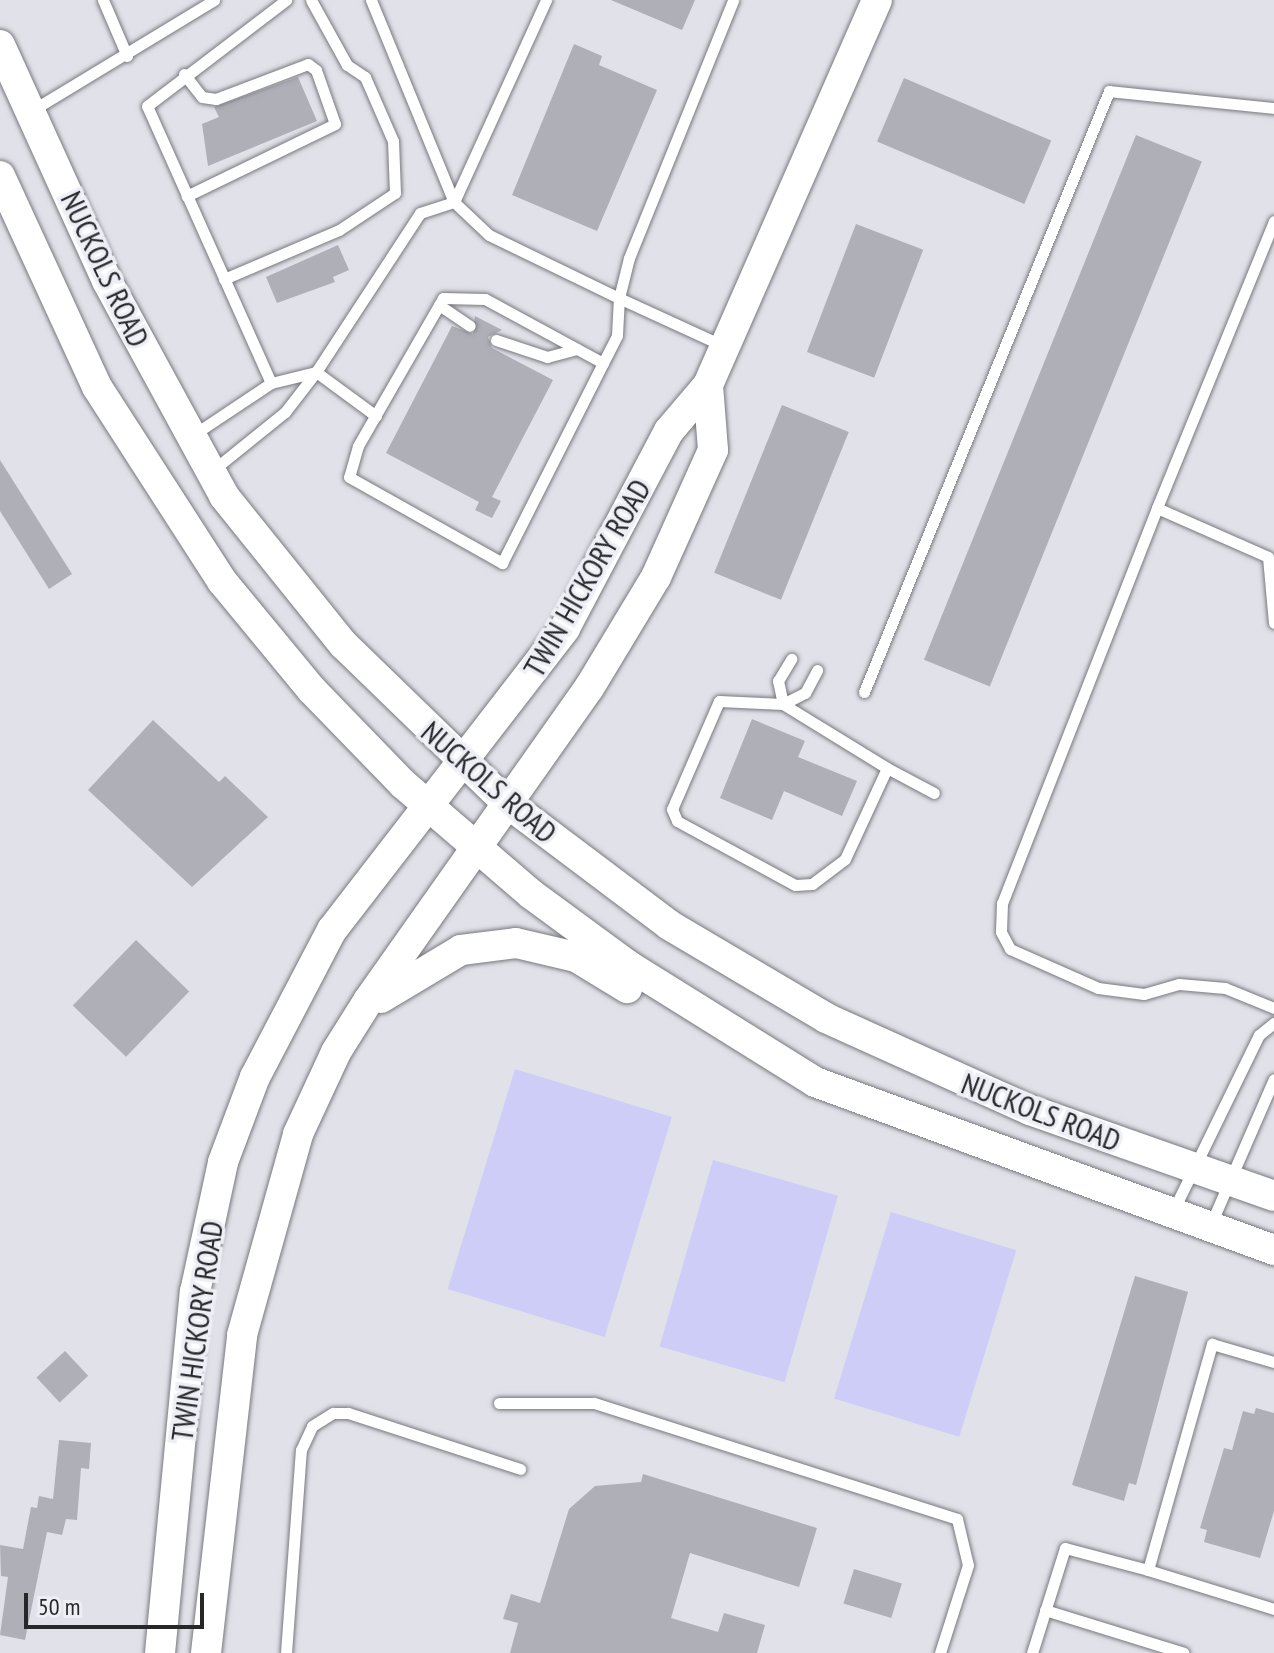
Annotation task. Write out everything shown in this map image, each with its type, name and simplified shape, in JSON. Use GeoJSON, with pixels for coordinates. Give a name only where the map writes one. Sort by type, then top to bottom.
{"type":"FeatureCollection","features":[{"type":"Feature","properties":{"kind":"main road","name":"TWIN HICKORY ROAD"},"geometry":{"type":"LineString","coordinates":[[160,1653],[195,1292],[223,1162],[255,1077],[308,969],[427,805],[463,763],[565,628],[669,431],[708,385],[728,348],[877,0]]}},
{"type":"Feature","properties":{"kind":"main road","name":"NUCKOLS ROAD"},"geometry":{"type":"LineString","coordinates":[[0,45],[107,281],[209,472],[258,543],[335,635],[506,802],[669,925],[826,1018],[1016,1104],[1274,1196]]}},
{"type":"Feature","properties":{"kind":"main road","name":"NUCKOLS ROAD"},"geometry":{"type":"LineString","coordinates":[[0,176],[97,387],[183,524],[303,681],[427,805],[629,966],[783,1066],[886,1112],[1274,1250]]}},
{"type":"Feature","properties":{"kind":"main road","name":"TWIN HICKORY ROAD"},"geometry":{"type":"LineString","coordinates":[[206,1653],[242,1335],[282,1182],[336,1052],[475,845],[589,688],[676,537],[713,450],[708,385]]}},
{"type":"Feature","properties":{"kind":"main road"},"geometry":{"type":"LineString","coordinates":[[336,1052],[407,977],[461,950],[516,943],[576,957],[666,1014],[783,1066]]}},
{"type":"Feature","properties":{"kind":"lane"},"geometry":{"type":"LineString","coordinates":[[103,0],[127,56]]}},
{"type":"Feature","properties":{"kind":"lane"},"geometry":{"type":"LineString","coordinates":[[31,111],[127,56],[214,0]]}},
{"type":"Feature","properties":{"kind":"lane"},"geometry":{"type":"LineString","coordinates":[[271,383],[147,106],[184,74],[286,0]]}},
{"type":"Feature","properties":{"kind":"lane"},"geometry":{"type":"LineString","coordinates":[[224,279],[351,224],[395,193],[393,141],[365,77],[347,65],[311,0]]}},
{"type":"Feature","properties":{"kind":"lane"},"geometry":{"type":"LineString","coordinates":[[371,0],[454,202],[489,235],[728,348]]}},
{"type":"Feature","properties":{"kind":"lane"},"geometry":{"type":"LineString","coordinates":[[209,472],[285,412],[316,372],[420,213],[454,202],[546,0]]}},
{"type":"Feature","properties":{"kind":"lane"},"geometry":{"type":"LineString","coordinates":[[603,363],[485,299],[443,298],[352,458],[352,483],[502,563],[603,363],[617,335],[619,298],[629,258],[733,0]]}},
{"type":"Feature","properties":{"kind":"lane"},"geometry":{"type":"LineString","coordinates":[[184,74],[202,97],[216,99],[308,64],[316,70],[335,124],[187,196]]}},
{"type":"Feature","properties":{"kind":"lane"},"geometry":{"type":"LineString","coordinates":[[864,692],[1109,91],[1274,108]]}},
{"type":"Feature","properties":{"kind":"lane"},"geometry":{"type":"LineString","coordinates":[[1274,221],[1006,890],[1001,932],[1010,949],[1098,988],[1144,994],[1179,984],[1225,988],[1274,1008]]}},
{"type":"Feature","properties":{"kind":"lane"},"geometry":{"type":"LineString","coordinates":[[439,305],[470,326]]}},
{"type":"Feature","properties":{"kind":"lane"},"geometry":{"type":"LineString","coordinates":[[496,340],[547,357],[577,349]]}},
{"type":"Feature","properties":{"kind":"lane"},"geometry":{"type":"LineString","coordinates":[[189,437],[271,383],[316,372],[376,416]]}},
{"type":"Feature","properties":{"kind":"lane"},"geometry":{"type":"LineString","coordinates":[[1157,508],[1268,557],[1274,623]]}},
{"type":"Feature","properties":{"kind":"lane"},"geometry":{"type":"LineString","coordinates":[[783,704],[778,681],[791,659]]}},
{"type":"Feature","properties":{"kind":"lane"},"geometry":{"type":"LineString","coordinates":[[783,704],[805,693],[817,670]]}},
{"type":"Feature","properties":{"kind":"lane"},"geometry":{"type":"LineString","coordinates":[[887,768],[845,859],[812,884],[795,885],[677,821],[672,809],[719,701],[783,704],[934,793]]}},
{"type":"Feature","properties":{"kind":"lane"},"geometry":{"type":"LineString","coordinates":[[1172,1214],[1259,1035],[1274,1023]]}},
{"type":"Feature","properties":{"kind":"lane"},"geometry":{"type":"LineString","coordinates":[[1210,1227],[1274,1079]]}},
{"type":"Feature","properties":{"kind":"lane"},"geometry":{"type":"LineString","coordinates":[[1148,1570],[1212,1344],[1274,1362]]}},
{"type":"Feature","properties":{"kind":"lane"},"geometry":{"type":"LineString","coordinates":[[499,1403],[594,1403],[957,1519],[968,1565],[940,1653]]}},
{"type":"Feature","properties":{"kind":"lane"},"geometry":{"type":"LineString","coordinates":[[286,1653],[301,1450],[312,1426],[333,1413],[348,1413],[520,1469]]}},
{"type":"Feature","properties":{"kind":"lane"},"geometry":{"type":"LineString","coordinates":[[1032,1653],[1065,1548],[1274,1609]]}},
{"type":"Feature","properties":{"kind":"lane"},"geometry":{"type":"LineString","coordinates":[[1045,1610],[1184,1653]]}},
{"type":"Feature","properties":{"kind":"shaded area"},"geometry":{"type":"Polygon","coordinates":[[[515,1069],[672,1117],[605,1337],[448,1289],[515,1069]]]}},
{"type":"Feature","properties":{"kind":"shaded area"},"geometry":{"type":"Polygon","coordinates":[[[713,1160],[838,1196],[784,1382],[660,1346],[713,1160]]]}},
{"type":"Feature","properties":{"kind":"shaded area"},"geometry":{"type":"Polygon","coordinates":[[[891,1212],[1016,1250],[959,1437],[834,1398],[891,1212]]]}},
{"type":"Feature","properties":{"kind":"building"},"geometry":{"type":"Polygon","coordinates":[[[611,0],[695,0],[682,30],[611,0]]]}},
{"type":"Feature","properties":{"kind":"building"},"geometry":{"type":"Polygon","coordinates":[[[574,44],[602,56],[599,65],[657,90],[597,231],[512,195],[574,44]]]}},
{"type":"Feature","properties":{"kind":"building"},"geometry":{"type":"Polygon","coordinates":[[[298,77],[317,121],[208,166],[202,124],[219,117],[214,107],[298,77]]]}},
{"type":"Feature","properties":{"kind":"building"},"geometry":{"type":"Polygon","coordinates":[[[904,78],[1051,141],[1024,204],[877,142],[904,78]]]}},
{"type":"Feature","properties":{"kind":"building"},"geometry":{"type":"Polygon","coordinates":[[[1136,135],[1202,162],[990,686],[924,660],[1136,135]]]}},
{"type":"Feature","properties":{"kind":"building"},"geometry":{"type":"Polygon","coordinates":[[[856,224],[923,250],[874,378],[807,352],[856,224]]]}},
{"type":"Feature","properties":{"kind":"building"},"geometry":{"type":"Polygon","coordinates":[[[338,245],[349,270],[333,277],[335,282],[277,303],[266,277],[338,245]]]}},
{"type":"Feature","properties":{"kind":"building"},"geometry":{"type":"Polygon","coordinates":[[[475,316],[502,330],[488,337],[492,348],[553,380],[492,497],[501,501],[492,518],[475,510],[479,502],[386,453],[452,326],[473,334],[475,316]]]}},
{"type":"Feature","properties":{"kind":"building"},"geometry":{"type":"Polygon","coordinates":[[[782,405],[849,432],[781,600],[714,573],[782,405]]]}},
{"type":"Feature","properties":{"kind":"building"},"geometry":{"type":"Polygon","coordinates":[[[0,460],[72,574],[49,589],[0,511],[0,460]]]}},
{"type":"Feature","properties":{"kind":"building"},"geometry":{"type":"Polygon","coordinates":[[[752,719],[805,741],[798,757],[857,781],[842,816],[784,791],[772,820],[720,798],[752,719]]]}},
{"type":"Feature","properties":{"kind":"building"},"geometry":{"type":"Polygon","coordinates":[[[153,720],[219,782],[225,776],[268,817],[192,887],[88,790],[153,720]]]}},
{"type":"Feature","properties":{"kind":"building"},"geometry":{"type":"Polygon","coordinates":[[[136,940],[189,991],[126,1057],[73,1005],[136,940]]]}},
{"type":"Feature","properties":{"kind":"building"},"geometry":{"type":"Polygon","coordinates":[[[1135,1276],[1188,1292],[1136,1485],[1129,1483],[1124,1501],[1072,1485],[1135,1276]]]}},
{"type":"Feature","properties":{"kind":"building"},"geometry":{"type":"Polygon","coordinates":[[[65,1351],[88,1376],[60,1402],[36,1378],[65,1351]]]}},
{"type":"Feature","properties":{"kind":"building"},"geometry":{"type":"Polygon","coordinates":[[[1256,1408],[1274,1413],[1274,1511],[1260,1558],[1204,1542],[1207,1530],[1200,1528],[1224,1448],[1232,1450],[1243,1411],[1254,1414],[1256,1408]]]}},
{"type":"Feature","properties":{"kind":"building"},"geometry":{"type":"Polygon","coordinates":[[[59,1440],[91,1443],[89,1469],[81,1468],[77,1520],[66,1519],[62,1535],[47,1532],[25,1640],[0,1635],[8,1577],[1,1576],[0,1545],[23,1549],[31,1507],[37,1508],[39,1496],[53,1499],[59,1440]]]}},
{"type":"Feature","properties":{"kind":"building"},"geometry":{"type":"Polygon","coordinates":[[[643,1474],[817,1528],[799,1587],[690,1553],[671,1618],[718,1632],[724,1613],[765,1625],[757,1653],[510,1653],[518,1623],[503,1619],[511,1594],[540,1603],[569,1509],[595,1486],[641,1482],[643,1474]]]}},
{"type":"Feature","properties":{"kind":"building"},"geometry":{"type":"Polygon","coordinates":[[[854,1569],[902,1584],[891,1618],[843,1603],[854,1569]]]}}]}
